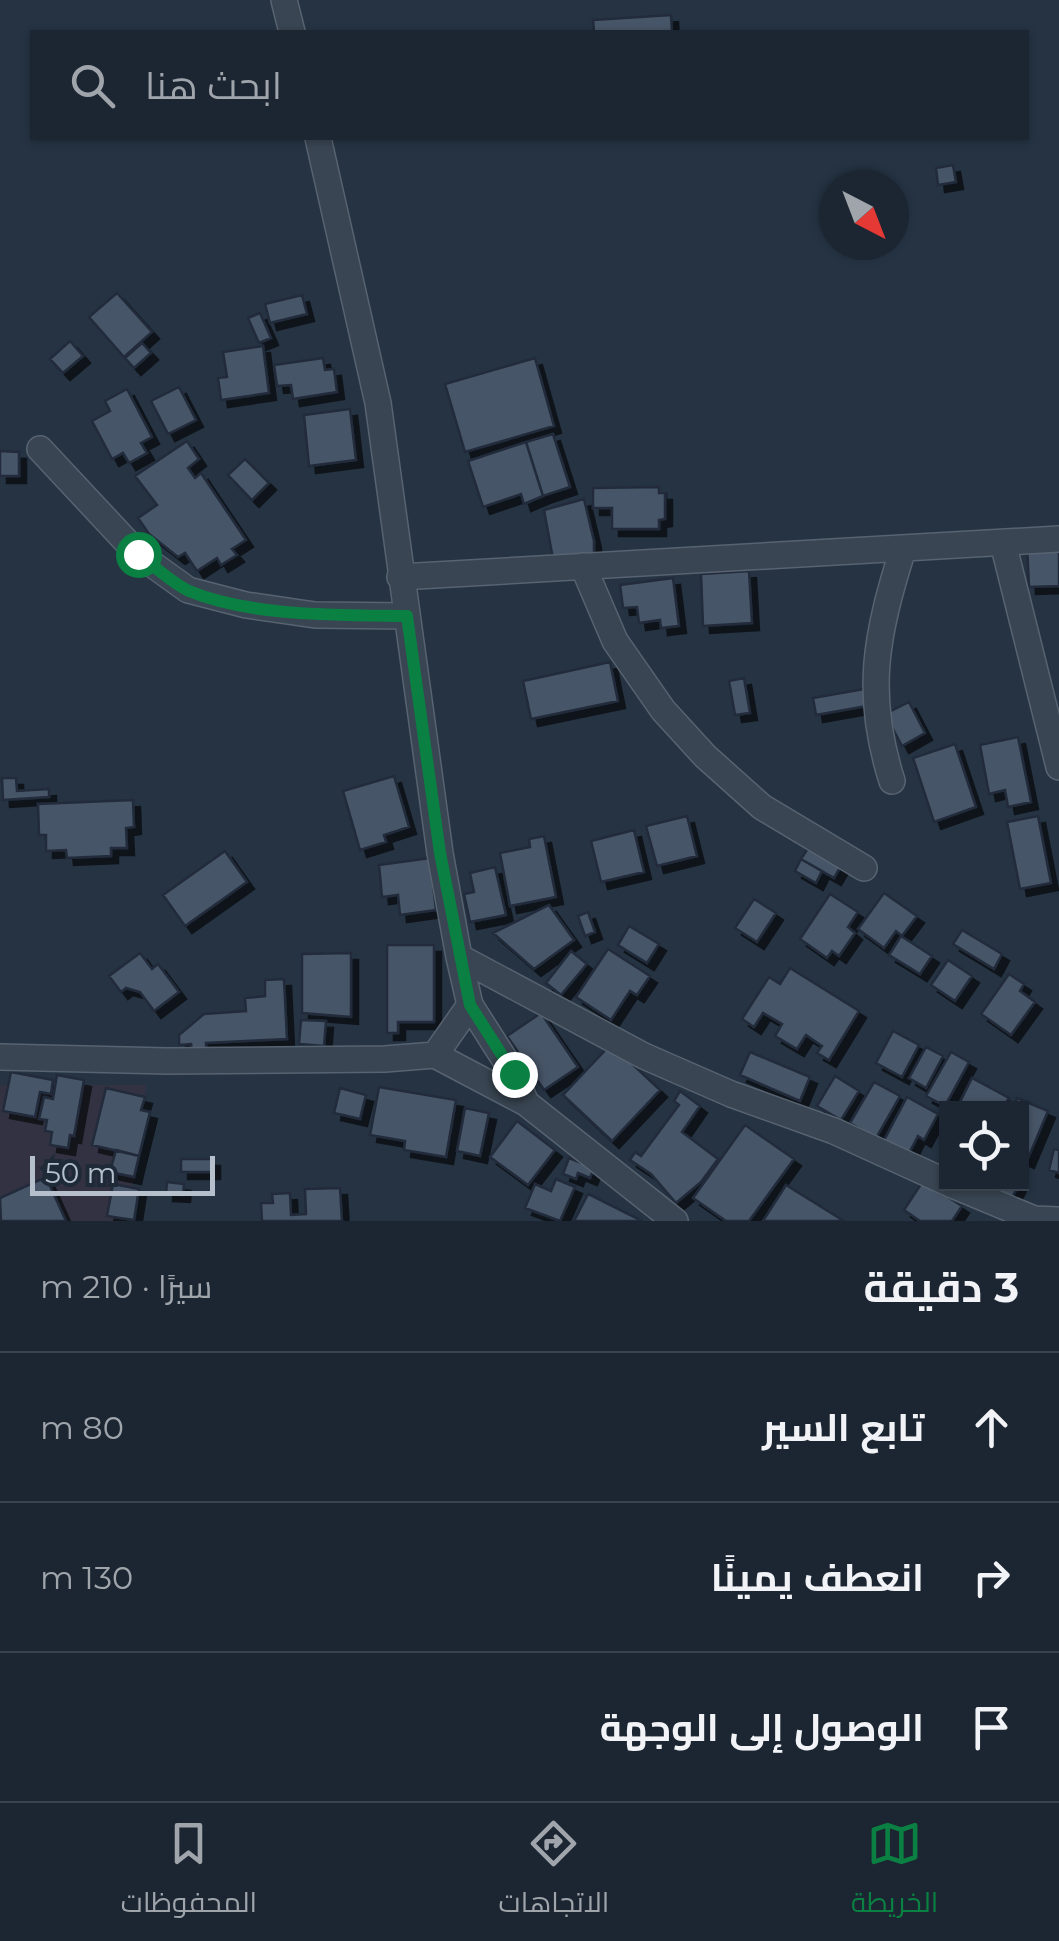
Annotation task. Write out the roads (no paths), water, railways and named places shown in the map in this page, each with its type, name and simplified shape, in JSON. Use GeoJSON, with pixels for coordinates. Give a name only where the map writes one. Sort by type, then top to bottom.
{"type":"FeatureCollection","features":[{"type":"Feature","properties":{"kind":"street"},"geometry":{"type":"LineString","coordinates":[[284,0],[292,30]]}},
{"type":"Feature","properties":{"kind":"street"},"geometry":{"type":"LineString","coordinates":[[318,140],[378,403],[440,853],[459,957],[470,1005],[514,1074],[526,1103]]}},
{"type":"Feature","properties":{"kind":"street"},"geometry":{"type":"LineString","coordinates":[[40,449],[138,554],[188,590],[246,605],[315,615],[407,616]]}},
{"type":"Feature","properties":{"kind":"street"},"geometry":{"type":"LineString","coordinates":[[400,578],[1059,538]]}},
{"type":"Feature","properties":{"kind":"street"},"geometry":{"type":"LineString","coordinates":[[1003,543],[1059,767]]}},
{"type":"Feature","properties":{"kind":"street"},"geometry":{"type":"LineString","coordinates":[[892,782],[880,745],[874,691],[881,619],[902,549]]}},
{"type":"Feature","properties":{"kind":"street"},"geometry":{"type":"LineString","coordinates":[[583,566],[616,641],[663,710],[705,756],[762,806],[864,868]]}},
{"type":"Feature","properties":{"kind":"street"},"geometry":{"type":"LineString","coordinates":[[459,957],[644,1056],[731,1094],[834,1131],[939,1179]]}},
{"type":"Feature","properties":{"kind":"street"},"geometry":{"type":"LineString","coordinates":[[435,1054],[470,1005]]}},
{"type":"Feature","properties":{"kind":"street"},"geometry":{"type":"LineString","coordinates":[[0,1057],[167,1062],[385,1059],[435,1054],[526,1103],[676,1221]]}},
{"type":"Feature","properties":{"kind":"street"},"geometry":{"type":"LineString","coordinates":[[967,1191],[1034,1219],[1059,1220]]}}]}
